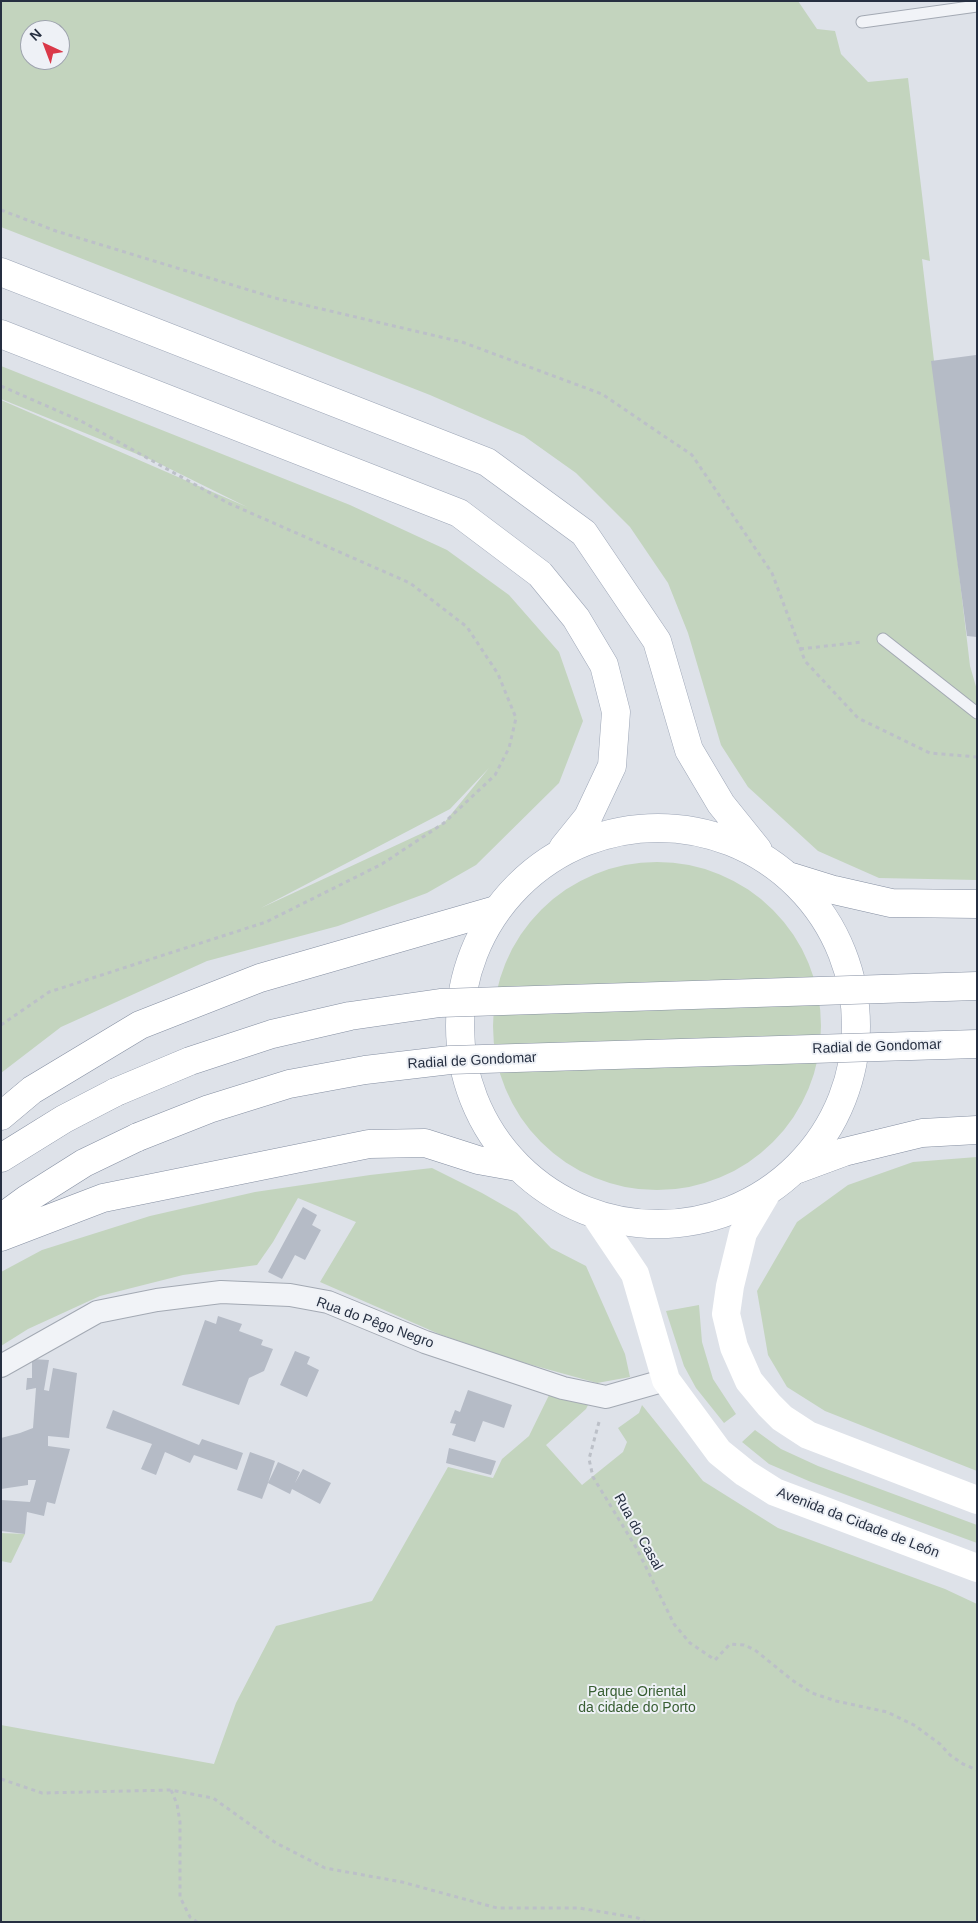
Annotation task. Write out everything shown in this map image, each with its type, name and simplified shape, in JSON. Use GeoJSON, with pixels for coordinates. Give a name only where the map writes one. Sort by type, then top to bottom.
{"type":"FeatureCollection","features":[{"type":"Feature","properties":{"kind":"main road"},"geometry":{"type":"LineString","coordinates":[[1,272],[487,462],[584,533],[657,641],[689,750],[721,804],[762,855]]}},
{"type":"Feature","properties":{"kind":"main road"},"geometry":{"type":"LineString","coordinates":[[1,334],[459,513],[540,574],[576,618],[604,665],[616,712],[612,766],[588,817],[560,852]]}},
{"type":"Feature","properties":{"kind":"main road"},"geometry":{"type":"LineString","coordinates":[[657,826],[718,835],[762,855],[792,877],[819,907],[847,963],[857,1024],[848,1086],[819,1142],[798,1168],[766,1194],[720,1215],[658,1226],[596,1216],[540,1188],[517,1167],[485,1126],[468,1089],[458,1027],[467,966],[496,910],[527,876],[560,852],[595,836],[657,826]]}},
{"type":"Feature","properties":{"kind":"main road"},"geometry":{"type":"LineString","coordinates":[[792,877],[834,890],[891,903],[977,904]]}},
{"type":"Feature","properties":{"kind":"main road"},"geometry":{"type":"LineString","coordinates":[[1,1116],[32,1090],[140,1025],[260,978],[496,910]]}},
{"type":"Feature","properties":{"kind":"main road"},"geometry":{"type":"LineString","coordinates":[[1,1158],[64,1119],[116,1092],[190,1061],[272,1034],[350,1016],[440,1003],[977,986]]}},
{"type":"Feature","properties":{"kind":"main road","name":"Radial de Gondomar"},"geometry":{"type":"LineString","coordinates":[[1,1218],[84,1163],[138,1138],[209,1109],[288,1084],[365,1070],[450,1060],[977,1044]]}},
{"type":"Feature","properties":{"kind":"main road"},"geometry":{"type":"LineString","coordinates":[[798,1168],[844,1152],[922,1133],[977,1130]]}},
{"type":"Feature","properties":{"kind":"main road"},"geometry":{"type":"LineString","coordinates":[[1,1237],[103,1198],[369,1144],[425,1142],[478,1160],[517,1167]]}},
{"type":"Feature","properties":{"kind":"main road"},"geometry":{"type":"LineString","coordinates":[[766,1194],[743,1233],[730,1286],[726,1314],[734,1347],[749,1381],[782,1418],[808,1435],[977,1500]]}},
{"type":"Feature","properties":{"kind":"main road","name":"Avenida da Cidade de León"},"geometry":{"type":"LineString","coordinates":[[596,1216],[635,1274],[666,1380],[719,1452],[744,1473],[775,1492],[977,1568]]}},
{"type":"Feature","properties":{"kind":"street","name":"Rua do Pêgo Negro"},"geometry":{"type":"LineString","coordinates":[[1,1366],[97,1312],[157,1300],[221,1292],[290,1295],[328,1302],[425,1342],[563,1388],[606,1397],[666,1380]]}},
{"type":"Feature","properties":{"kind":"lane"},"geometry":{"type":"LineString","coordinates":[[862,22],[977,6]]}},
{"type":"Feature","properties":{"kind":"lane"},"geometry":{"type":"LineString","coordinates":[[882,639],[977,713]]}},
{"type":"Feature","properties":{"kind":"path"},"geometry":{"type":"LineString","coordinates":[[1,210],[56,231],[275,298],[462,342],[602,394],[692,455],[772,573],[805,661],[858,718],[930,753],[977,757]]}},
{"type":"Feature","properties":{"kind":"path"},"geometry":{"type":"LineString","coordinates":[[1,386],[81,421],[228,503],[410,583],[467,627],[498,674],[516,718],[509,748],[495,775],[444,823],[382,864],[266,922],[50,992],[1,1025]]}},
{"type":"Feature","properties":{"kind":"path"},"geometry":{"type":"LineString","coordinates":[[800,649],[882,639]]}},
{"type":"Feature","properties":{"kind":"path","name":"Rua do Casal"},"geometry":{"type":"LineString","coordinates":[[606,1397],[589,1459],[593,1477],[637,1549],[674,1624],[690,1643],[714,1660],[730,1644],[744,1644],[755,1650],[792,1680],[812,1693],[836,1701],[887,1712],[914,1725],[940,1744],[950,1755],[977,1770]]}},
{"type":"Feature","properties":{"kind":"path"},"geometry":{"type":"LineString","coordinates":[[1,1779],[42,1793],[171,1790],[213,1798],[276,1843],[325,1868],[402,1882],[497,1908],[579,1908],[638,1918],[645,1922]]}},
{"type":"Feature","properties":{"kind":"path"},"geometry":{"type":"LineString","coordinates":[[171,1790],[178,1804],[180,1822],[180,1897],[190,1917],[197,1922]]}},
{"type":"Feature","properties":{"kind":"green space"},"geometry":{"type":"Polygon","coordinates":[[[1,1],[798,1],[817,29],[835,31],[841,54],[868,82],[908,78],[930,261],[922,259],[970,666],[977,690],[977,880],[879,878],[818,851],[748,787],[721,745],[688,633],[668,583],[630,527],[576,473],[524,436],[430,395],[1,227],[1,1]]]}},
{"type":"Feature","properties":{"kind":"green space"},"geometry":{"type":"Polygon","coordinates":[[[1,366],[350,505],[447,550],[509,595],[559,652],[583,721],[559,783],[476,865],[427,893],[338,926],[207,961],[61,1027],[1,1073],[1,400],[247,507],[154,461],[1,399],[1,366]],[[489,768],[450,809],[261,908],[444,823],[489,768]]]}},
{"type":"Feature","properties":{"kind":"green space"},"geometry":{"type":"Polygon","coordinates":[[[657,862],[689,865],[720,874],[748,889],[773,910],[794,935],[809,963],[818,994],[821,1026],[818,1058],[809,1089],[794,1117],[773,1142],[748,1163],[720,1178],[689,1187],[657,1190],[625,1187],[594,1178],[566,1163],[541,1142],[520,1117],[505,1089],[496,1058],[493,1026],[496,994],[505,963],[520,935],[541,910],[566,889],[594,874],[625,865],[657,862]]]}},
{"type":"Feature","properties":{"kind":"green space"},"geometry":{"type":"Polygon","coordinates":[[[977,1157],[977,1471],[825,1411],[787,1387],[768,1355],[757,1291],[797,1222],[848,1185],[913,1162],[977,1157]]]}},
{"type":"Feature","properties":{"kind":"green space"},"geometry":{"type":"Polygon","coordinates":[[[432,1168],[517,1213],[551,1248],[586,1266],[625,1354],[630,1377],[597,1383],[514,1360],[439,1334],[320,1282],[356,1222],[298,1198],[273,1242],[257,1265],[183,1275],[100,1296],[28,1329],[1,1346],[1,1272],[42,1250],[150,1216],[255,1192],[432,1168]]]}},
{"type":"Feature","properties":{"kind":"green space"},"geometry":{"type":"Polygon","coordinates":[[[699,1305],[702,1342],[713,1379],[736,1414],[724,1423],[696,1388],[684,1366],[666,1311],[699,1305]]]}},
{"type":"Feature","properties":{"kind":"green space","name":"Parque Oriental da cidade do Porto"},"geometry":{"type":"Polygon","coordinates":[[[552,1389],[588,1405],[586,1409],[546,1445],[582,1485],[623,1452],[627,1442],[618,1428],[639,1413],[642,1405],[703,1481],[778,1528],[945,1589],[977,1604],[977,1922],[1,1922],[1,1725],[214,1764],[236,1703],[276,1626],[372,1601],[448,1467],[493,1478],[502,1459],[529,1436],[552,1389]]]}},
{"type":"Feature","properties":{"kind":"green space"},"geometry":{"type":"Polygon","coordinates":[[[755,1430],[781,1449],[818,1466],[977,1525],[977,1543],[811,1482],[769,1464],[742,1442],[755,1430]]]}},
{"type":"Feature","properties":{"kind":"green space"},"geometry":{"type":"Polygon","coordinates":[[[1,1533],[25,1534],[11,1563],[1,1561],[1,1533]]]}},
{"type":"Feature","properties":{"kind":"building"},"geometry":{"type":"Polygon","coordinates":[[[976,355],[977,637],[967,636],[931,361],[976,355]]]}},
{"type":"Feature","properties":{"kind":"building"},"geometry":{"type":"Polygon","coordinates":[[[303,1207],[317,1215],[312,1225],[321,1230],[305,1260],[295,1255],[282,1279],[268,1272],[303,1207]]]}},
{"type":"Feature","properties":{"kind":"building"},"geometry":{"type":"Polygon","coordinates":[[[218,1316],[242,1324],[239,1331],[263,1340],[261,1345],[273,1349],[264,1371],[249,1378],[239,1405],[182,1385],[205,1320],[216,1324],[218,1316]]]}},
{"type":"Feature","properties":{"kind":"building"},"geometry":{"type":"Polygon","coordinates":[[[295,1351],[310,1357],[307,1364],[319,1370],[307,1397],[280,1385],[295,1351]]]}},
{"type":"Feature","properties":{"kind":"building"},"geometry":{"type":"Polygon","coordinates":[[[32,1359],[49,1360],[44,1390],[49,1391],[53,1368],[77,1373],[69,1438],[48,1436],[48,1446],[70,1449],[55,1504],[47,1502],[44,1516],[27,1512],[25,1534],[1,1531],[1,1500],[30,1502],[36,1480],[28,1480],[28,1485],[1,1489],[1,1438],[33,1428],[36,1388],[26,1390],[27,1378],[32,1378],[32,1359]]]}},
{"type":"Feature","properties":{"kind":"building"},"geometry":{"type":"Polygon","coordinates":[[[468,1390],[512,1405],[504,1428],[483,1421],[475,1442],[452,1435],[456,1424],[450,1423],[455,1410],[460,1412],[468,1390]]]}},
{"type":"Feature","properties":{"kind":"building"},"geometry":{"type":"Polygon","coordinates":[[[113,1410],[199,1445],[202,1439],[243,1453],[237,1470],[194,1455],[190,1463],[165,1452],[156,1475],[141,1469],[152,1444],[106,1428],[113,1410]]]}},
{"type":"Feature","properties":{"kind":"building"},"geometry":{"type":"Polygon","coordinates":[[[449,1448],[496,1461],[491,1475],[446,1463],[449,1448]]]}},
{"type":"Feature","properties":{"kind":"building"},"geometry":{"type":"Polygon","coordinates":[[[250,1452],[275,1461],[262,1499],[237,1490],[250,1452]]]}},
{"type":"Feature","properties":{"kind":"building"},"geometry":{"type":"Polygon","coordinates":[[[278,1462],[300,1472],[295,1483],[303,1469],[331,1483],[320,1504],[292,1489],[290,1494],[268,1483],[278,1462]]]}}]}
